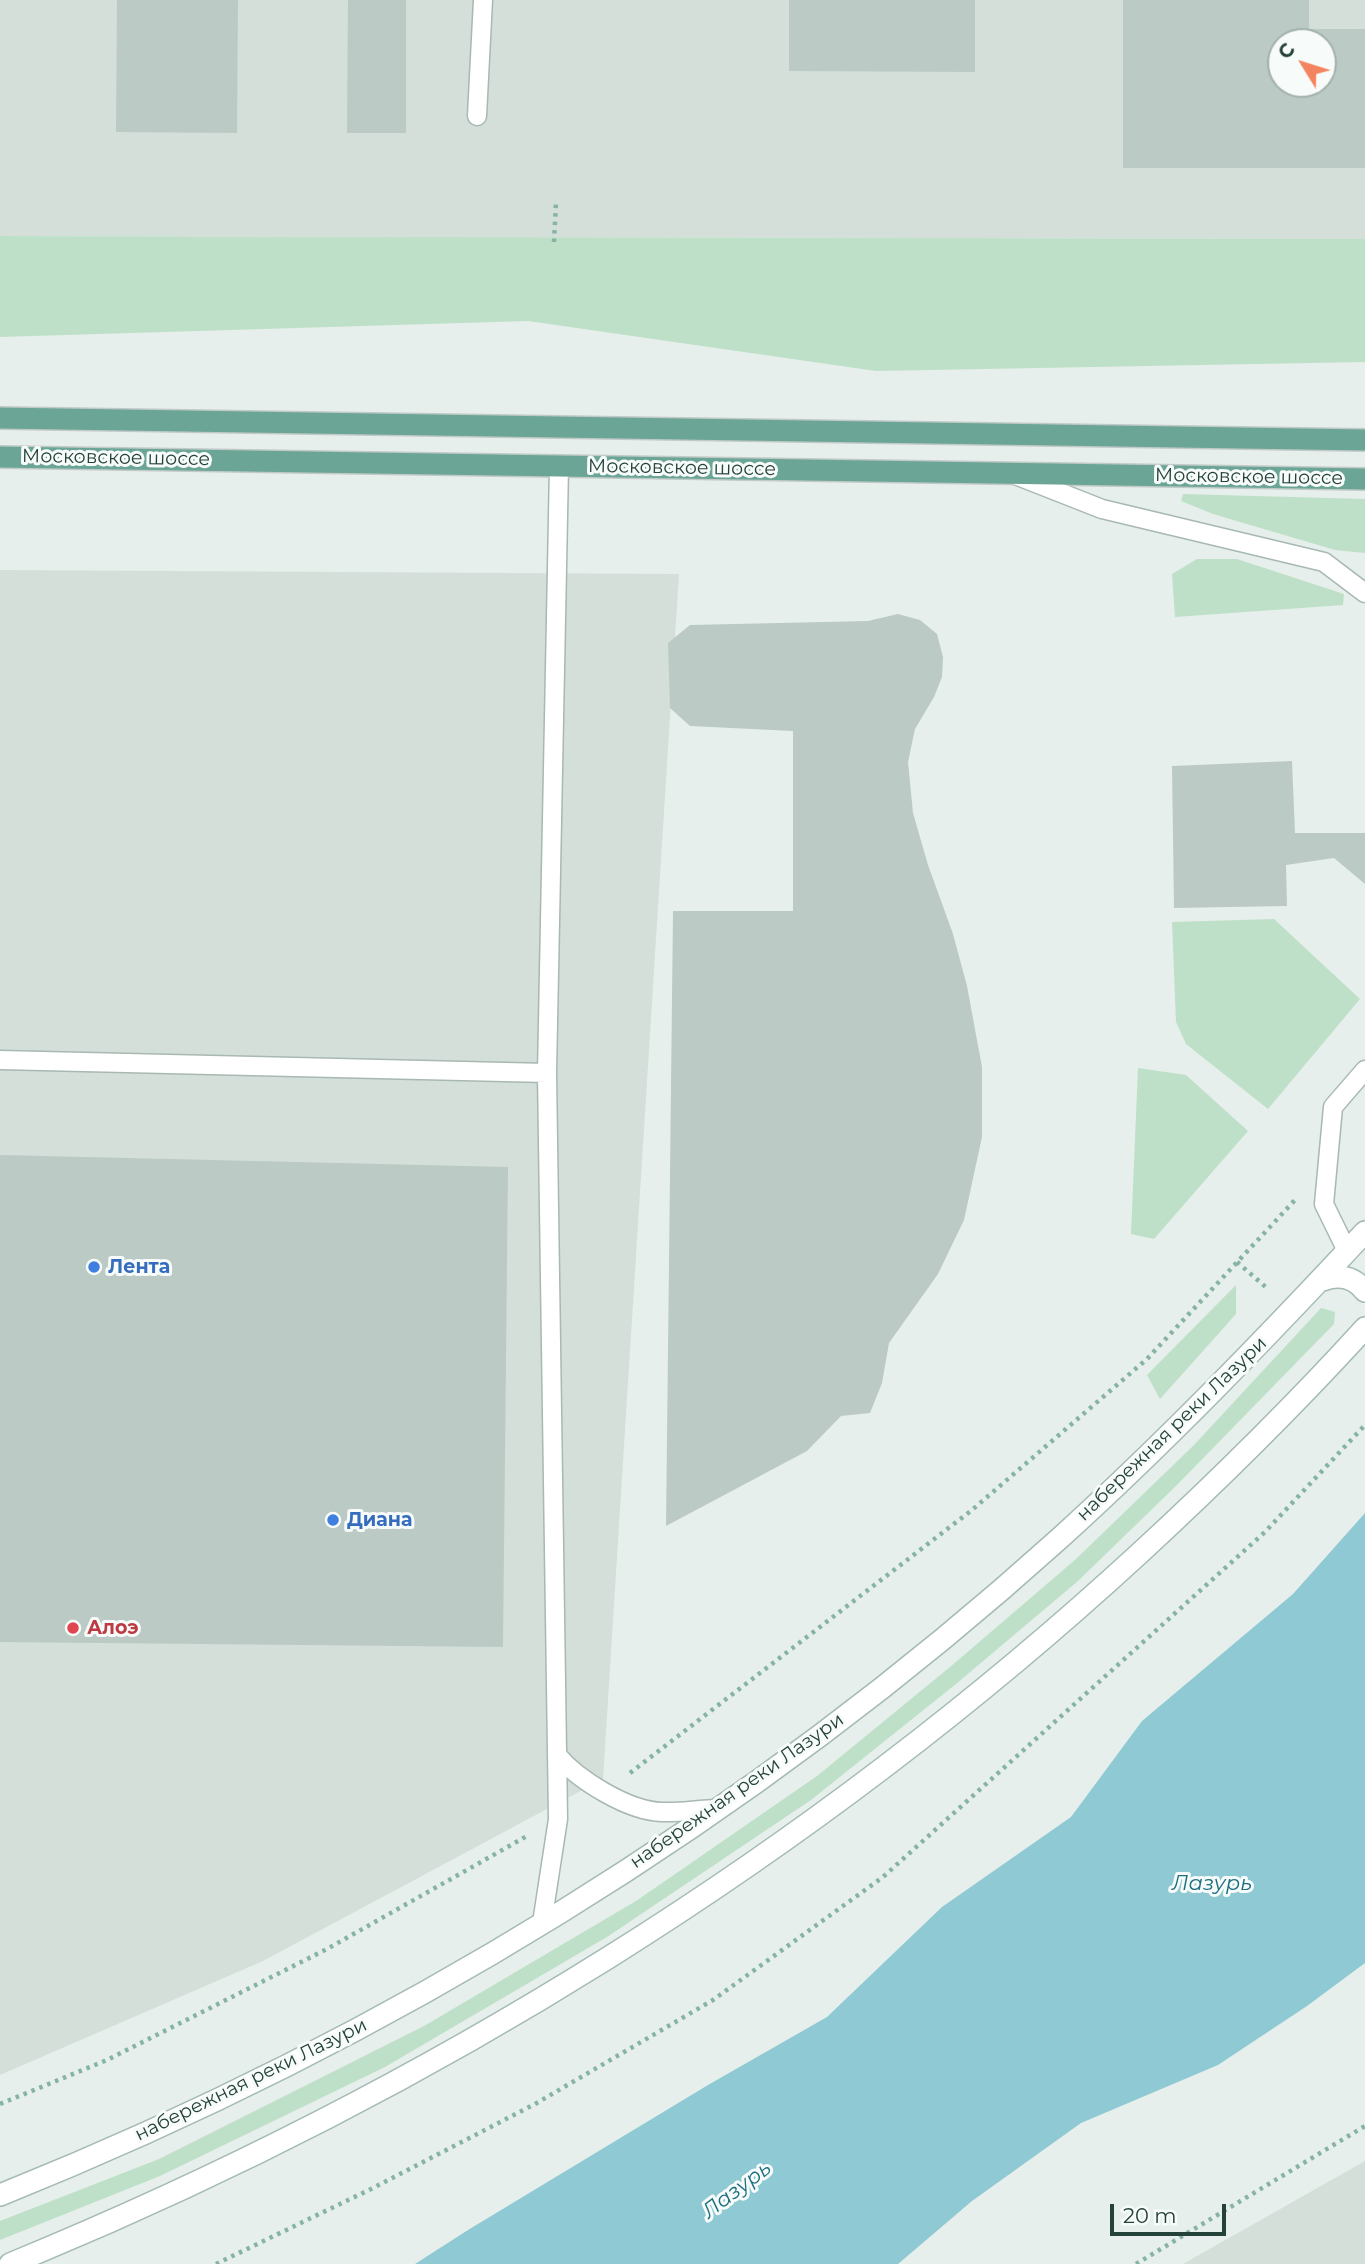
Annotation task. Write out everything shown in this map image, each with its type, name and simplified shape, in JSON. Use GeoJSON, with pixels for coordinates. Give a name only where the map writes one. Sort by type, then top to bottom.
{"type":"FeatureCollection","features":[{"type":"Feature","properties":{"kind":"main road","name":"Московское шоссе"},"geometry":{"type":"LineString","coordinates":[[0,418],[1365,440]]}},
{"type":"Feature","properties":{"kind":"main road","name":"Московское шоссе"},"geometry":{"type":"LineString","coordinates":[[0,457],[1365,479]]}},
{"type":"Feature","properties":{"kind":"main road","name":"набережная реки Лазури"},"geometry":{"type":"LineString","coordinates":[[0,2195],[173,2121],[286,2066],[422,1994],[542,1923],[718,1809],[867,1698],[1030,1564],[1148,1455],[1323,1280],[1365,1232]]}},
{"type":"Feature","properties":{"kind":"main road"},"geometry":{"type":"LineString","coordinates":[[1323,1280],[1338,1276],[1347,1278],[1355,1281],[1365,1291]]}},
{"type":"Feature","properties":{"kind":"main road"},"geometry":{"type":"LineString","coordinates":[[10,2264],[197,2183],[305,2131],[574,1980],[721,1885],[819,1816],[926,1735],[1081,1606],[1228,1469],[1365,1328]]}},
{"type":"Feature","properties":{"kind":"lane"},"geometry":{"type":"LineString","coordinates":[[477,116],[483,0]]}},
{"type":"Feature","properties":{"kind":"lane"},"geometry":{"type":"LineString","coordinates":[[542,1923],[558,1819],[547,1073],[559,466]]}},
{"type":"Feature","properties":{"kind":"lane"},"geometry":{"type":"LineString","coordinates":[[1012,473],[1102,509],[1324,562],[1365,593]]}},
{"type":"Feature","properties":{"kind":"lane"},"geometry":{"type":"LineString","coordinates":[[0,1060],[547,1073]]}},
{"type":"Feature","properties":{"kind":"lane"},"geometry":{"type":"LineString","coordinates":[[1347,1251],[1324,1204],[1327,1166],[1333,1107],[1365,1070]]}},
{"type":"Feature","properties":{"kind":"lane"},"geometry":{"type":"LineString","coordinates":[[557,1755],[567,1768],[584,1782],[639,1808],[661,1812],[718,1809]]}},
{"type":"Feature","properties":{"kind":"path"},"geometry":{"type":"LineString","coordinates":[[554,242],[556,202]]}},
{"type":"Feature","properties":{"kind":"path"},"geometry":{"type":"LineString","coordinates":[[604,1792],[972,1510],[1147,1359],[1327,1166]]}},
{"type":"Feature","properties":{"kind":"path"},"geometry":{"type":"LineString","coordinates":[[1237,1262],[1268,1289]]}},
{"type":"Feature","properties":{"kind":"path"},"geometry":{"type":"LineString","coordinates":[[216,2264],[371,2189],[536,2104],[713,2000],[871,1885],[1265,1532],[1365,1425]]}},
{"type":"Feature","properties":{"kind":"path"},"geometry":{"type":"LineString","coordinates":[[0,2104],[107,2060],[327,1949],[558,1819]]}},
{"type":"Feature","properties":{"kind":"path"},"geometry":{"type":"LineString","coordinates":[[1136,2264],[1365,2126]]}},
{"type":"Feature","properties":{"kind":"shaded area"},"geometry":{"type":"Polygon","coordinates":[[[0,0],[1365,0],[1365,239],[0,236],[0,0]]]}},
{"type":"Feature","properties":{"kind":"shaded area"},"geometry":{"type":"Polygon","coordinates":[[[0,570],[679,574],[603,1779],[263,1961],[0,2075],[0,570]]]}},
{"type":"Feature","properties":{"kind":"shaded area"},"geometry":{"type":"Polygon","coordinates":[[[1365,2161],[1365,2264],[1183,2264],[1365,2161]]]}},
{"type":"Feature","properties":{"kind":"green space"},"geometry":{"type":"Polygon","coordinates":[[[0,236],[1365,239],[1365,362],[876,371],[528,321],[0,337],[0,236]]]}},
{"type":"Feature","properties":{"kind":"green space"},"geometry":{"type":"Polygon","coordinates":[[[1183,494],[1365,499],[1365,553],[1335,550],[1213,514],[1181,501],[1183,494]]]}},
{"type":"Feature","properties":{"kind":"green space"},"geometry":{"type":"Polygon","coordinates":[[[1197,559],[1237,559],[1344,594],[1343,605],[1175,617],[1172,574],[1197,559]]]}},
{"type":"Feature","properties":{"kind":"green space"},"geometry":{"type":"Polygon","coordinates":[[[1274,919],[1360,999],[1268,1109],[1186,1044],[1176,1022],[1172,922],[1274,919]]]}},
{"type":"Feature","properties":{"kind":"green space"},"geometry":{"type":"Polygon","coordinates":[[[1138,1068],[1186,1075],[1248,1131],[1154,1239],[1131,1234],[1138,1068]]]}},
{"type":"Feature","properties":{"kind":"green space"},"geometry":{"type":"Polygon","coordinates":[[[1236,1285],[1236,1314],[1160,1399],[1147,1375],[1236,1285]]]}},
{"type":"Feature","properties":{"kind":"green space"},"geometry":{"type":"Polygon","coordinates":[[[1321,1308],[1335,1312],[1334,1324],[1177,1485],[1078,1581],[956,1684],[811,1800],[607,1937],[385,2067],[160,2176],[0,2240],[0,2221],[159,2159],[424,2026],[636,1901],[817,1776],[1076,1559],[1194,1445],[1321,1308]]]}},
{"type":"Feature","properties":{"kind":"water","name":"Лазурь"},"geometry":{"type":"Polygon","coordinates":[[[1365,1513],[1365,1963],[1307,2006],[1218,2065],[1081,2123],[972,2201],[898,2264],[415,2264],[708,2085],[827,2017],[942,1907],[1071,1817],[1142,1721],[1293,1594],[1365,1513]]]}},
{"type":"Feature","properties":{"kind":"building"},"geometry":{"type":"Polygon","coordinates":[[[117,0],[238,0],[237,133],[116,132],[117,0]]]}},
{"type":"Feature","properties":{"kind":"building"},"geometry":{"type":"Polygon","coordinates":[[[348,0],[406,0],[406,133],[347,133],[348,0]]]}},
{"type":"Feature","properties":{"kind":"building"},"geometry":{"type":"Polygon","coordinates":[[[789,0],[975,0],[975,72],[789,71],[789,0]]]}},
{"type":"Feature","properties":{"kind":"building"},"geometry":{"type":"Polygon","coordinates":[[[1123,0],[1309,0],[1309,28],[1267,28],[1267,98],[1337,98],[1337,29],[1365,29],[1365,168],[1123,168],[1123,0]]]}},
{"type":"Feature","properties":{"kind":"building"},"geometry":{"type":"Polygon","coordinates":[[[898,614],[920,620],[937,634],[943,657],[942,677],[934,697],[915,729],[908,762],[913,813],[953,934],[967,986],[982,1067],[982,1137],[964,1220],[938,1274],[889,1343],[882,1383],[870,1413],[841,1416],[807,1451],[666,1526],[673,911],[793,911],[793,731],[690,726],[670,708],[668,643],[690,625],[868,621],[898,614]]]}},
{"type":"Feature","properties":{"kind":"building"},"geometry":{"type":"Polygon","coordinates":[[[1292,761],[1295,833],[1365,833],[1365,884],[1334,858],[1286,865],[1287,906],[1174,908],[1172,766],[1292,761]]]}},
{"type":"Feature","properties":{"kind":"building"},"geometry":{"type":"Polygon","coordinates":[[[0,1155],[508,1167],[503,1647],[0,1642],[0,1155]]]}},
{"type":"Feature","properties":{"kind":"place","name":"Лента"},"geometry":{"type":"Point","coordinates":[94,1267]}},
{"type":"Feature","properties":{"kind":"place","name":"Диана"},"geometry":{"type":"Point","coordinates":[333,1520]}},
{"type":"Feature","properties":{"kind":"place","name":"Алоэ"},"geometry":{"type":"Point","coordinates":[73,1628]}}]}
